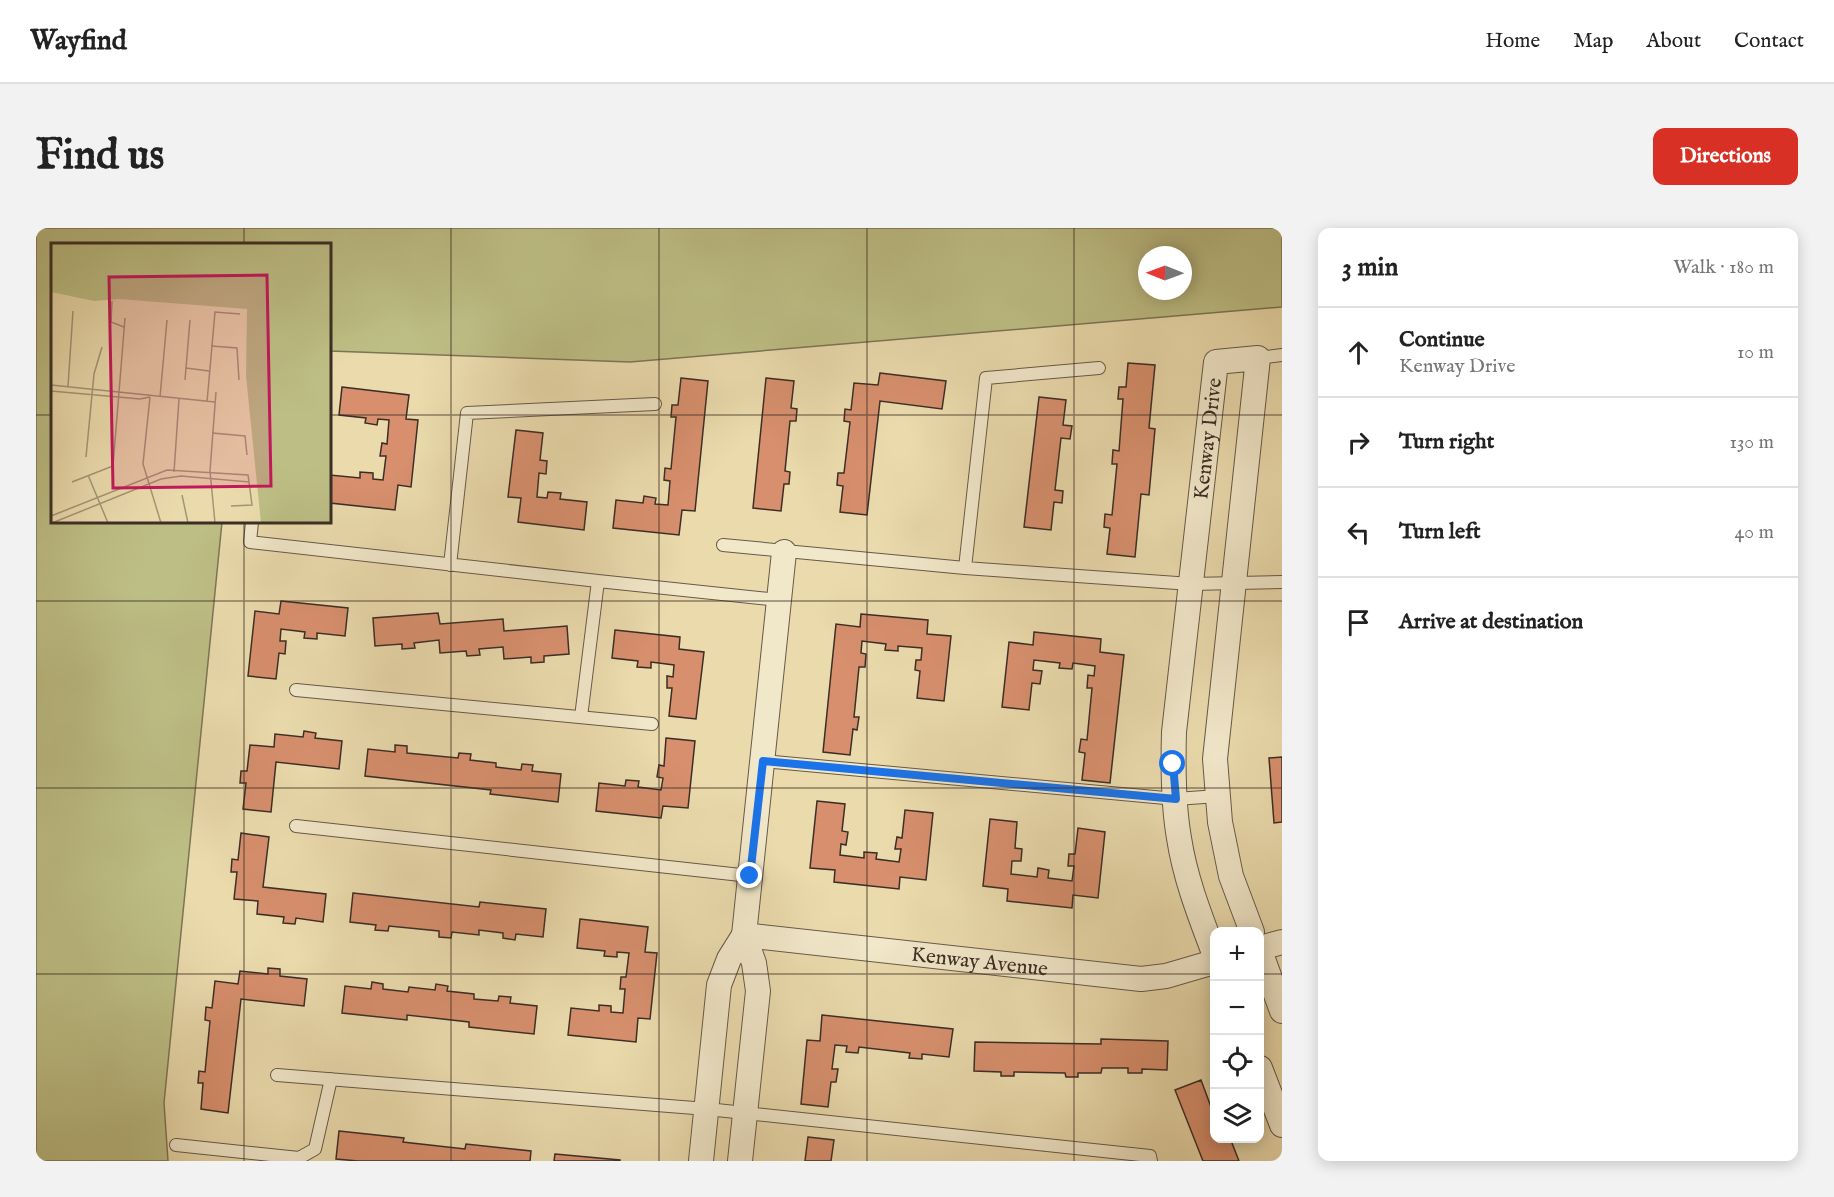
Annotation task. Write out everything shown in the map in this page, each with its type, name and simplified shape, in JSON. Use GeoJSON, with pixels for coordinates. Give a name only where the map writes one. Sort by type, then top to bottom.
{"type":"FeatureCollection","features":[{"type":"Feature","properties":{"kind":"street","name":"Kenway Drive"},"geometry":{"type":"LineString","coordinates":[[1210,940],[1185,868],[1179,837],[1173,764],[1174,732],[1216,362],[1258,358],[1215,759],[1220,822],[1231,876],[1250,927]]}},
{"type":"Feature","properties":{"kind":"street"},"geometry":{"type":"LineString","coordinates":[[740,1161],[758,991],[754,963],[744,935],[784,552]]}},
{"type":"Feature","properties":{"kind":"street"},"geometry":{"type":"LineString","coordinates":[[701,1161],[719,985],[729,959],[744,935]]}},
{"type":"Feature","properties":{"kind":"street","name":"Kenway Avenue"},"geometry":{"type":"LineString","coordinates":[[744,935],[1141,979],[1166,976],[1210,963]]}},
{"type":"Feature","properties":{"kind":"street"},"geometry":{"type":"LineString","coordinates":[[1264,949],[1282,942]]}},
{"type":"Feature","properties":{"kind":"street"},"geometry":{"type":"LineString","coordinates":[[1264,961],[1282,1011]]}},
{"type":"Feature","properties":{"kind":"street"},"geometry":{"type":"LineString","coordinates":[[1264,1078],[1282,1125]]}},
{"type":"Feature","properties":{"kind":"lane"},"geometry":{"type":"LineString","coordinates":[[1258,358],[1282,355]]}},
{"type":"Feature","properties":{"kind":"lane"},"geometry":{"type":"LineString","coordinates":[[965,568],[986,378],[1099,368]]}},
{"type":"Feature","properties":{"kind":"lane"},"geometry":{"type":"LineString","coordinates":[[450,565],[467,413],[655,404]]}},
{"type":"Feature","properties":{"kind":"lane"},"geometry":{"type":"LineString","coordinates":[[252,524],[250,542],[780,600]]}},
{"type":"Feature","properties":{"kind":"lane"},"geometry":{"type":"LineString","coordinates":[[723,545],[965,568],[1191,584],[1282,582]]}},
{"type":"Feature","properties":{"kind":"lane"},"geometry":{"type":"LineString","coordinates":[[581,717],[598,581]]}},
{"type":"Feature","properties":{"kind":"lane"},"geometry":{"type":"LineString","coordinates":[[296,690],[652,724]]}},
{"type":"Feature","properties":{"kind":"lane"},"geometry":{"type":"LineString","coordinates":[[763,761],[1176,799],[1218,796]]}},
{"type":"Feature","properties":{"kind":"lane"},"geometry":{"type":"LineString","coordinates":[[296,826],[750,876]]}},
{"type":"Feature","properties":{"kind":"lane"},"geometry":{"type":"LineString","coordinates":[[277,1075],[707,1109],[1150,1156],[1151,1161]]}},
{"type":"Feature","properties":{"kind":"lane"},"geometry":{"type":"LineString","coordinates":[[176,1145],[299,1158],[315,1149],[331,1079]]}},
{"type":"Feature","properties":{"kind":"green space"},"geometry":{"type":"Polygon","coordinates":[[[36,228],[1282,228],[1282,307],[630,362],[332,351],[332,243],[51,243],[51,524],[222,524],[164,1103],[168,1161],[36,1161],[36,228]]]}},
{"type":"Feature","properties":{"kind":"building"},"geometry":{"type":"Polygon","coordinates":[[[1128,363],[1155,365],[1149,428],[1155,429],[1149,495],[1141,494],[1135,557],[1107,554],[1110,528],[1104,527],[1105,514],[1112,515],[1117,464],[1112,464],[1113,450],[1119,451],[1123,399],[1118,399],[1119,387],[1126,387],[1128,363]]]}},
{"type":"Feature","properties":{"kind":"building"},"geometry":{"type":"Polygon","coordinates":[[[880,373],[946,381],[942,409],[880,401],[867,515],[840,512],[843,486],[837,485],[838,473],[844,473],[850,422],[844,421],[845,409],[851,410],[854,383],[878,385],[880,373]]]}},
{"type":"Feature","properties":{"kind":"building"},"geometry":{"type":"Polygon","coordinates":[[[681,378],[708,381],[695,511],[682,510],[679,535],[613,528],[616,500],[643,503],[644,496],[656,498],[655,504],[668,505],[670,481],[664,480],[665,468],[671,469],[676,417],[671,417],[672,405],[678,405],[681,378]]]}},
{"type":"Feature","properties":{"kind":"building"},"geometry":{"type":"Polygon","coordinates":[[[766,378],[794,381],[791,408],[797,409],[796,421],[790,421],[785,471],[790,472],[789,484],[784,484],[781,511],[753,508],[766,378]]]}},
{"type":"Feature","properties":{"kind":"building"},"geometry":{"type":"Polygon","coordinates":[[[342,387],[409,395],[406,419],[418,420],[411,487],[398,485],[395,510],[332,503],[332,475],[360,478],[360,472],[373,473],[373,479],[383,480],[386,456],[380,456],[382,443],[387,444],[389,420],[378,419],[377,425],[365,423],[366,418],[339,415],[342,387]]]}},
{"type":"Feature","properties":{"kind":"building"},"geometry":{"type":"Polygon","coordinates":[[[1039,397],[1066,400],[1063,425],[1072,426],[1070,439],[1061,438],[1055,490],[1063,491],[1062,503],[1054,502],[1051,530],[1024,527],[1039,397]]]}},
{"type":"Feature","properties":{"kind":"building"},"geometry":{"type":"Polygon","coordinates":[[[516,430],[543,433],[540,460],[547,461],[546,474],[539,473],[537,497],[547,498],[548,492],[561,493],[560,499],[587,502],[584,530],[518,522],[521,498],[508,497],[516,430]]]}},
{"type":"Feature","properties":{"kind":"building"},"geometry":{"type":"Polygon","coordinates":[[[281,601],[348,608],[345,636],[317,633],[317,639],[304,638],[305,632],[281,629],[280,641],[286,641],[285,654],[279,653],[276,679],[248,676],[255,611],[279,614],[281,601]]]}},
{"type":"Feature","properties":{"kind":"building"},"geometry":{"type":"Polygon","coordinates":[[[438,613],[440,624],[503,619],[504,631],[567,626],[569,654],[544,656],[544,662],[531,663],[531,657],[504,659],[503,647],[479,649],[480,655],[467,656],[466,651],[440,653],[439,640],[414,643],[415,648],[402,649],[402,644],[375,646],[373,618],[438,613]]]}},
{"type":"Feature","properties":{"kind":"building"},"geometry":{"type":"Polygon","coordinates":[[[861,614],[928,620],[927,634],[951,636],[944,701],[917,698],[920,671],[915,670],[916,660],[921,660],[922,648],[898,646],[898,651],[885,650],[886,644],[862,641],[861,653],[866,654],[865,667],[859,667],[854,717],[859,717],[857,730],[853,729],[850,755],[823,752],[836,624],[860,627],[861,614]]]}},
{"type":"Feature","properties":{"kind":"building"},"geometry":{"type":"Polygon","coordinates":[[[615,630],[680,637],[679,649],[704,652],[696,719],[669,716],[672,688],[667,688],[667,676],[673,677],[674,665],[651,662],[651,668],[637,667],[638,661],[612,658],[615,630]]]}},
{"type":"Feature","properties":{"kind":"building"},"geometry":{"type":"Polygon","coordinates":[[[1034,632],[1101,639],[1100,652],[1124,655],[1110,783],[1082,780],[1085,753],[1079,752],[1081,739],[1087,740],[1092,688],[1087,688],[1088,675],[1094,676],[1095,666],[1073,663],[1072,669],[1059,668],[1060,663],[1034,660],[1033,670],[1042,671],[1040,684],[1032,683],[1029,710],[1002,707],[1009,642],[1033,645],[1034,632]]]}},
{"type":"Feature","properties":{"kind":"building"},"geometry":{"type":"Polygon","coordinates":[[[304,731],[316,733],[315,738],[342,741],[339,769],[276,762],[271,812],[243,809],[246,783],[240,783],[241,771],[247,771],[250,745],[274,747],[275,734],[303,737],[304,731]]]}},
{"type":"Feature","properties":{"kind":"building"},"geometry":{"type":"Polygon","coordinates":[[[666,738],[695,741],[688,808],[663,806],[661,818],[596,811],[599,783],[625,786],[626,780],[639,781],[638,787],[661,790],[663,778],[657,777],[659,765],[664,766],[666,738]]]}},
{"type":"Feature","properties":{"kind":"building"},"geometry":{"type":"Polygon","coordinates":[[[395,745],[407,746],[407,753],[458,758],[459,753],[471,754],[470,760],[496,763],[496,767],[521,770],[522,764],[533,765],[532,771],[561,774],[558,802],[490,794],[491,790],[365,776],[368,749],[395,752],[395,745]]]}},
{"type":"Feature","properties":{"kind":"building"},"geometry":{"type":"Polygon","coordinates":[[[1282,757],[1282,822],[1274,823],[1269,758],[1282,757]]]}},
{"type":"Feature","properties":{"kind":"building"},"geometry":{"type":"Polygon","coordinates":[[[817,801],[845,804],[842,831],[848,832],[846,845],[841,844],[840,855],[864,858],[864,852],[877,853],[876,859],[899,862],[901,849],[895,849],[897,837],[902,838],[905,810],[933,813],[926,880],[900,877],[899,889],[834,882],[835,870],[810,868],[817,801]]]}},
{"type":"Feature","properties":{"kind":"building"},"geometry":{"type":"Polygon","coordinates":[[[990,819],[1017,822],[1015,848],[1022,849],[1021,861],[1012,861],[1011,874],[1037,877],[1038,868],[1049,870],[1048,878],[1072,881],[1074,866],[1068,866],[1069,854],[1075,854],[1078,828],[1105,832],[1098,898],[1073,895],[1072,908],[1007,901],[1008,889],[983,886],[990,819]]]}},
{"type":"Feature","properties":{"kind":"building"},"geometry":{"type":"Polygon","coordinates":[[[241,833],[269,837],[263,887],[326,894],[323,922],[296,918],[295,924],[283,923],[284,917],[257,914],[258,901],[234,899],[237,872],[231,872],[232,859],[238,860],[241,833]]]}},
{"type":"Feature","properties":{"kind":"building"},"geometry":{"type":"Polygon","coordinates":[[[353,893],[479,907],[480,902],[546,909],[543,937],[516,934],[515,940],[503,938],[503,933],[479,930],[479,935],[452,932],[451,938],[439,937],[439,931],[389,926],[388,931],[375,930],[376,925],[350,922],[353,893]]]}},
{"type":"Feature","properties":{"kind":"building"},"geometry":{"type":"Polygon","coordinates":[[[580,919],[648,927],[645,952],[657,953],[650,1019],[638,1018],[636,1042],[568,1035],[571,1008],[599,1011],[599,1005],[611,1006],[611,1012],[623,1013],[625,989],[620,989],[621,977],[626,977],[629,953],[617,952],[617,957],[604,956],[605,951],[577,948],[580,919]]]}},
{"type":"Feature","properties":{"kind":"building"},"geometry":{"type":"Polygon","coordinates":[[[268,968],[280,969],[280,976],[307,979],[304,1006],[241,999],[228,1113],[201,1109],[203,1083],[198,1083],[199,1071],[205,1072],[210,1021],[205,1020],[206,1007],[212,1008],[215,981],[238,984],[240,971],[268,974],[268,968]]]}},
{"type":"Feature","properties":{"kind":"building"},"geometry":{"type":"Polygon","coordinates":[[[372,982],[383,984],[383,989],[408,992],[409,987],[435,990],[436,984],[448,986],[447,991],[474,994],[474,999],[498,1001],[499,996],[511,997],[510,1003],[537,1006],[534,1034],[469,1027],[469,1022],[407,1015],[407,1020],[342,1013],[345,986],[371,989],[372,982]]]}},
{"type":"Feature","properties":{"kind":"building"},"geometry":{"type":"Polygon","coordinates":[[[822,1015],[953,1029],[949,1057],[922,1054],[922,1059],[909,1058],[910,1053],[859,1047],[858,1053],[846,1052],[847,1046],[835,1045],[832,1069],[838,1069],[836,1082],[831,1082],[828,1107],[801,1104],[807,1040],[820,1041],[822,1015]]]}},
{"type":"Feature","properties":{"kind":"building"},"geometry":{"type":"Polygon","coordinates":[[[1101,1039],[1168,1041],[1167,1070],[1142,1069],[1142,1073],[1128,1073],[1128,1068],[1102,1068],[1101,1073],[1078,1073],[1078,1077],[1066,1077],[1065,1073],[1014,1072],[1014,1076],[1001,1076],[1001,1072],[974,1071],[975,1042],[1101,1044],[1101,1039]]]}},
{"type":"Feature","properties":{"kind":"building"},"geometry":{"type":"Polygon","coordinates":[[[1201,1080],[1210,1104],[1210,1143],[1232,1143],[1239,1161],[1203,1161],[1175,1090],[1201,1080]]]}},
{"type":"Feature","properties":{"kind":"building"},"geometry":{"type":"Polygon","coordinates":[[[339,1131],[404,1138],[403,1142],[465,1149],[466,1144],[531,1151],[530,1161],[336,1159],[339,1131]]]}},
{"type":"Feature","properties":{"kind":"building"},"geometry":{"type":"Polygon","coordinates":[[[808,1137],[834,1140],[831,1161],[805,1161],[808,1137]]]}},
{"type":"Feature","properties":{"kind":"building"},"geometry":{"type":"Polygon","coordinates":[[[555,1154],[620,1160],[620,1161],[554,1161],[555,1154]]]}},
{"type":"Feature","properties":{"kind":"route"},"geometry":{"type":"LineString","coordinates":[[750,876],[763,761],[1176,799],[1173,764]]}}]}
